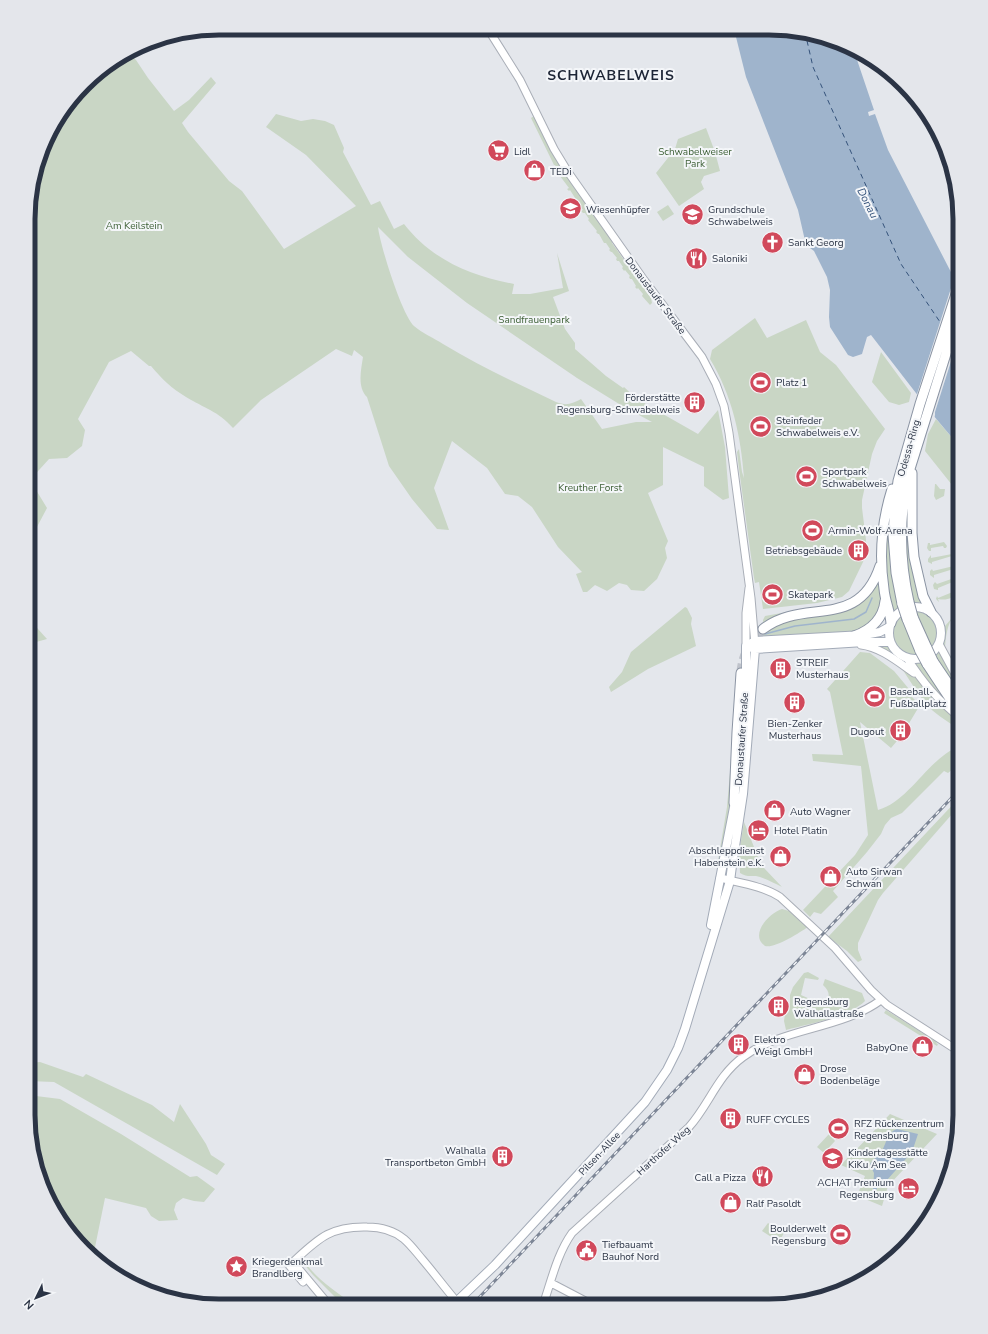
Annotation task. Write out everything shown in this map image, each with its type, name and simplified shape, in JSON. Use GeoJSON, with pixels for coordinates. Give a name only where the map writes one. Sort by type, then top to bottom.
{"type":"FeatureCollection","features":[{"type":"Feature","properties":{"kind":"highway","name":"Odessa-Ring"},"geometry":{"type":"LineString","coordinates":[[930,662],[910,618],[906,603],[901,538],[903,501],[906,463],[920,404],[953,303]]}},
{"type":"Feature","properties":{"kind":"highway","name":"Odessa-Ring"},"geometry":{"type":"LineString","coordinates":[[906,463],[953,329]]}},
{"type":"Feature","properties":{"kind":"highway"},"geometry":{"type":"LineString","coordinates":[[890,625],[882,561],[884,527],[893,487],[906,463]]}},
{"type":"Feature","properties":{"kind":"highway"},"geometry":{"type":"LineString","coordinates":[[906,463],[914,557],[923,596],[931,612]]}},
{"type":"Feature","properties":{"kind":"highway"},"geometry":{"type":"LineString","coordinates":[[763,629],[777,620],[788,616],[836,610],[852,603],[862,596],[870,587],[882,561]]}},
{"type":"Feature","properties":{"kind":"highway"},"geometry":{"type":"LineString","coordinates":[[853,640],[875,624],[882,614],[886,600]]}},
{"type":"Feature","properties":{"kind":"highway"},"geometry":{"type":"LineString","coordinates":[[930,662],[953,692]]}},
{"type":"Feature","properties":{"kind":"highway"},"geometry":{"type":"LineString","coordinates":[[930,662],[953,702]]}},
{"type":"Feature","properties":{"kind":"highway"},"geometry":{"type":"LineString","coordinates":[[734,803],[741,673]]}},
{"type":"Feature","properties":{"kind":"main road"},"geometry":{"type":"LineString","coordinates":[[853,640],[875,633],[890,625],[899,612],[912,607],[925,609],[931,612],[939,623],[941,630],[939,644],[928,656],[914,659],[906,658],[894,649],[890,642],[890,625]]}},
{"type":"Feature","properties":{"kind":"main road"},"geometry":{"type":"LineString","coordinates":[[746,646],[853,640],[890,642]]}},
{"type":"Feature","properties":{"kind":"main road","name":"Donaustaufer Straße"},"geometry":{"type":"LineString","coordinates":[[720,878],[734,834],[743,794],[752,699],[755,645]]}},
{"type":"Feature","properties":{"kind":"main road","name":"Donaustaufer Straße"},"geometry":{"type":"LineString","coordinates":[[730,881],[734,834],[734,803],[741,759],[746,646]]}},
{"type":"Feature","properties":{"kind":"main road","name":"Pilsen-Allee"},"geometry":{"type":"LineString","coordinates":[[701,973],[720,878]]}},
{"type":"Feature","properties":{"kind":"main road","name":"Pilsen-Allee"},"geometry":{"type":"LineString","coordinates":[[460,1299],[495,1265],[653,1092],[667,1070],[678,1048],[685,1029],[730,881]]}},
{"type":"Feature","properties":{"kind":"street","name":"Donaustaufer Straße"},"geometry":{"type":"LineString","coordinates":[[492,35],[520,80],[554,149],[568,172],[644,280],[702,357],[716,384],[724,406],[729,433],[755,645]]}},
{"type":"Feature","properties":{"kind":"street","name":"Donaustaufer Straße"},"geometry":{"type":"LineString","coordinates":[[746,646],[746,613],[749,588]]}},
{"type":"Feature","properties":{"kind":"street"},"geometry":{"type":"LineString","coordinates":[[853,640],[877,650],[918,676]]}},
{"type":"Feature","properties":{"kind":"street"},"geometry":{"type":"LineString","coordinates":[[939,644],[953,670]]}},
{"type":"Feature","properties":{"kind":"street"},"geometry":{"type":"LineString","coordinates":[[906,658],[928,689],[953,712]]}},
{"type":"Feature","properties":{"kind":"street"},"geometry":{"type":"LineString","coordinates":[[720,878],[760,888],[780,897],[835,948],[881,1000],[953,1047]]}},
{"type":"Feature","properties":{"kind":"street","name":"Harthofer Weg"},"geometry":{"type":"LineString","coordinates":[[545,1299],[564,1245],[572,1233],[689,1127],[720,1081],[742,1058],[772,1040],[842,1019],[873,1006],[881,1000]]}},
{"type":"Feature","properties":{"kind":"street"},"geometry":{"type":"LineString","coordinates":[[322,1299],[310,1289],[290,1264],[315,1242],[328,1233],[352,1227],[385,1229],[399,1235],[410,1245],[451,1299]]}},
{"type":"Feature","properties":{"kind":"street"},"geometry":{"type":"LineString","coordinates":[[551,1283],[582,1299]]}},
{"type":"Feature","properties":{"kind":"green space","name":"Kreuther Forst"},"geometry":{"type":"Polygon","coordinates":[[[133,57],[174,111],[189,100],[211,77],[216,83],[182,123],[229,181],[242,191],[284,249],[356,206],[306,155],[266,127],[276,114],[301,121],[313,119],[325,121],[334,125],[344,148],[343,152],[371,205],[380,201],[394,229],[404,224],[415,237],[440,257],[468,271],[498,281],[514,284],[512,294],[530,294],[563,288],[557,253],[569,291],[553,297],[565,329],[575,343],[575,349],[606,376],[623,388],[624,387],[636,398],[637,397],[647,405],[698,434],[718,410],[725,447],[729,498],[723,500],[704,486],[704,467],[663,447],[663,485],[648,493],[668,541],[665,548],[667,558],[657,579],[644,591],[631,590],[627,585],[619,583],[607,591],[595,585],[587,592],[583,592],[576,574],[582,572],[558,547],[532,507],[518,496],[505,494],[487,468],[452,441],[434,488],[449,530],[437,529],[412,499],[389,466],[367,397],[362,388],[360,378],[363,357],[354,350],[352,356],[336,349],[261,400],[233,428],[216,414],[176,390],[151,366],[131,351],[109,362],[78,419],[85,430],[82,446],[67,458],[49,459],[35,474],[35,207],[41,171],[54,137],[73,107],[89,89],[107,73],[133,57]],[[378,227],[387,263],[398,295],[409,319],[414,326],[421,331],[513,382],[556,402],[569,404],[581,399],[602,429],[636,422],[652,422],[624,407],[577,378],[467,303],[408,257],[378,227]]]}},
{"type":"Feature","properties":{"kind":"green space"},"geometry":{"type":"Polygon","coordinates":[[[534,116],[553,154],[612,240],[612,243],[651,298],[652,303],[650,305],[642,296],[643,294],[638,288],[637,289],[635,287],[636,286],[632,279],[630,279],[630,276],[625,270],[624,271],[622,268],[623,267],[609,250],[610,249],[606,243],[604,243],[599,234],[596,232],[597,231],[588,220],[589,219],[585,213],[581,211],[583,210],[578,203],[577,204],[575,202],[577,201],[570,190],[569,191],[567,189],[569,188],[554,165],[531,118],[534,116]]]}},
{"type":"Feature","properties":{"kind":"green space","name":"Schwabelweiser Park"},"geometry":{"type":"Polygon","coordinates":[[[706,128],[720,171],[704,176],[701,182],[704,189],[679,206],[656,173],[675,149],[678,139],[706,128]]]}},
{"type":"Feature","properties":{"kind":"green space"},"geometry":{"type":"Polygon","coordinates":[[[668,205],[674,214],[663,221],[657,212],[668,205]]]}},
{"type":"Feature","properties":{"kind":"green space","name":"Sportpark Schwabelweis"},"geometry":{"type":"Polygon","coordinates":[[[755,318],[767,338],[806,320],[820,352],[836,365],[885,429],[877,441],[872,454],[862,500],[866,552],[863,562],[849,591],[842,597],[817,603],[763,609],[759,582],[755,583],[754,578],[737,452],[739,449],[744,478],[738,431],[730,401],[718,373],[710,359],[712,350],[755,318]]]}},
{"type":"Feature","properties":{"kind":"green space"},"geometry":{"type":"Polygon","coordinates":[[[881,352],[911,393],[909,402],[899,405],[889,402],[872,382],[881,352]]]}},
{"type":"Feature","properties":{"kind":"green space"},"geometry":{"type":"Polygon","coordinates":[[[936,419],[953,439],[953,486],[925,451],[928,434],[936,419]]]}},
{"type":"Feature","properties":{"kind":"green space"},"geometry":{"type":"Polygon","coordinates":[[[935,484],[940,489],[945,489],[944,496],[936,500],[934,496],[935,484]]]}},
{"type":"Feature","properties":{"kind":"green space","name":"Kreuther Forst"},"geometry":{"type":"Polygon","coordinates":[[[35,488],[47,508],[35,531],[35,488]]]}},
{"type":"Feature","properties":{"kind":"green space"},"geometry":{"type":"Polygon","coordinates":[[[890,503],[890,543],[893,582],[899,608],[892,615],[884,562],[890,503]]]}},
{"type":"Feature","properties":{"kind":"green space"},"geometry":{"type":"Polygon","coordinates":[[[908,505],[916,580],[922,607],[915,606],[906,572],[904,518],[908,505]]]}},
{"type":"Feature","properties":{"kind":"green space"},"geometry":{"type":"Polygon","coordinates":[[[944,542],[947,546],[946,548],[943,546],[931,548],[931,551],[929,551],[927,548],[928,543],[930,543],[930,545],[944,542]]]}},
{"type":"Feature","properties":{"kind":"green space"},"geometry":{"type":"Polygon","coordinates":[[[951,551],[953,554],[953,557],[952,556],[932,562],[932,564],[928,562],[931,555],[931,558],[952,554],[951,551]]]}},
{"type":"Feature","properties":{"kind":"green space"},"geometry":{"type":"Polygon","coordinates":[[[953,566],[953,569],[934,575],[934,578],[930,575],[930,571],[932,569],[933,571],[953,566]]]}},
{"type":"Feature","properties":{"kind":"green space"},"geometry":{"type":"Polygon","coordinates":[[[880,570],[882,602],[878,616],[859,631],[842,634],[763,637],[763,632],[775,623],[848,608],[880,570]]]}},
{"type":"Feature","properties":{"kind":"green space"},"geometry":{"type":"Polygon","coordinates":[[[953,578],[953,582],[938,588],[938,590],[934,589],[933,585],[935,582],[937,584],[953,578]]]}},
{"type":"Feature","properties":{"kind":"green space"},"geometry":{"type":"Polygon","coordinates":[[[953,592],[953,596],[944,600],[938,599],[939,602],[936,599],[937,596],[938,598],[953,592]]]}},
{"type":"Feature","properties":{"kind":"green space"},"geometry":{"type":"Polygon","coordinates":[[[685,607],[692,618],[691,624],[696,646],[648,669],[611,692],[609,687],[622,672],[631,652],[685,607]]]}},
{"type":"Feature","properties":{"kind":"green space"},"geometry":{"type":"Polygon","coordinates":[[[916,610],[929,615],[936,625],[937,636],[932,649],[919,620],[916,610]]]}},
{"type":"Feature","properties":{"kind":"green space"},"geometry":{"type":"Polygon","coordinates":[[[787,612],[779,615],[763,625],[765,616],[787,612]]]}},
{"type":"Feature","properties":{"kind":"green space"},"geometry":{"type":"Polygon","coordinates":[[[900,613],[917,655],[902,651],[892,640],[891,627],[894,620],[900,613]]]}},
{"type":"Feature","properties":{"kind":"green space"},"geometry":{"type":"Polygon","coordinates":[[[952,618],[946,636],[945,654],[942,646],[945,626],[952,618]]]}},
{"type":"Feature","properties":{"kind":"green space"},"geometry":{"type":"Polygon","coordinates":[[[35,626],[47,639],[35,642],[35,626]]]}},
{"type":"Feature","properties":{"kind":"green space"},"geometry":{"type":"Polygon","coordinates":[[[871,644],[887,645],[897,656],[906,661],[914,672],[871,644]]]}},
{"type":"Feature","properties":{"kind":"green space"},"geometry":{"type":"Polygon","coordinates":[[[939,650],[953,675],[953,685],[935,655],[939,650]]]}},
{"type":"Feature","properties":{"kind":"green space"},"geometry":{"type":"Polygon","coordinates":[[[860,652],[870,653],[894,671],[909,689],[907,692],[920,705],[902,735],[891,748],[860,722],[878,810],[900,798],[928,769],[953,750],[953,769],[948,773],[944,771],[902,813],[891,818],[867,852],[833,891],[838,897],[821,914],[814,912],[810,917],[803,910],[855,855],[868,835],[861,766],[813,761],[812,754],[843,755],[830,692],[827,689],[860,652]]]}},
{"type":"Feature","properties":{"kind":"green space"},"geometry":{"type":"Polygon","coordinates":[[[921,661],[952,709],[945,703],[912,662],[921,661]]]}},
{"type":"Feature","properties":{"kind":"green space"},"geometry":{"type":"Polygon","coordinates":[[[900,666],[913,674],[933,699],[953,716],[953,726],[936,714],[900,666]]]}},
{"type":"Feature","properties":{"kind":"green space"},"geometry":{"type":"Polygon","coordinates":[[[731,761],[729,808],[720,863],[718,861],[727,807],[731,761]]]}},
{"type":"Feature","properties":{"kind":"green space"},"geometry":{"type":"Polygon","coordinates":[[[953,804],[953,813],[878,900],[858,943],[858,950],[862,960],[858,962],[847,951],[828,937],[953,804]]]}},
{"type":"Feature","properties":{"kind":"green space"},"geometry":{"type":"Polygon","coordinates":[[[744,822],[760,862],[782,887],[763,878],[746,876],[740,873],[739,853],[744,822]]]}},
{"type":"Feature","properties":{"kind":"green space"},"geometry":{"type":"Polygon","coordinates":[[[782,909],[789,911],[808,927],[780,943],[765,946],[759,936],[760,931],[772,915],[782,909]]]}},
{"type":"Feature","properties":{"kind":"green space"},"geometry":{"type":"Polygon","coordinates":[[[808,972],[819,978],[818,980],[805,978],[801,995],[821,1004],[825,1003],[829,996],[823,985],[825,979],[862,993],[865,1001],[858,1007],[839,1016],[786,1030],[784,1021],[785,1013],[790,1006],[790,995],[793,987],[804,973],[808,972]]]}},
{"type":"Feature","properties":{"kind":"green space"},"geometry":{"type":"Polygon","coordinates":[[[886,1010],[937,1042],[937,1046],[884,1013],[886,1010]]]}},
{"type":"Feature","properties":{"kind":"green space"},"geometry":{"type":"Polygon","coordinates":[[[35,1062],[40,1062],[83,1077],[86,1074],[152,1105],[174,1122],[180,1104],[206,1144],[211,1155],[225,1164],[217,1175],[54,1082],[35,1081],[35,1062]]]}},
{"type":"Feature","properties":{"kind":"green space"},"geometry":{"type":"Polygon","coordinates":[[[35,1096],[60,1099],[121,1134],[190,1177],[197,1176],[215,1189],[204,1202],[183,1198],[176,1203],[174,1210],[178,1220],[159,1221],[151,1216],[146,1208],[105,1198],[94,1250],[73,1227],[54,1197],[49,1186],[41,1163],[35,1127],[35,1096]]]}},
{"type":"Feature","properties":{"kind":"green space"},"geometry":{"type":"Polygon","coordinates":[[[890,1114],[937,1134],[888,1186],[882,1206],[865,1199],[866,1194],[859,1191],[865,1176],[841,1165],[850,1155],[853,1157],[855,1154],[854,1152],[890,1114]]]}},
{"type":"Feature","properties":{"kind":"green space"},"geometry":{"type":"Polygon","coordinates":[[[829,1134],[835,1141],[824,1153],[817,1147],[829,1134]]]}},
{"type":"Feature","properties":{"kind":"green space"},"geometry":{"type":"Polygon","coordinates":[[[768,1223],[784,1233],[779,1242],[762,1231],[768,1223]]]}},
{"type":"Feature","properties":{"kind":"green space"},"geometry":{"type":"Polygon","coordinates":[[[305,1262],[321,1280],[346,1299],[337,1299],[304,1264],[305,1262]]]}},
{"type":"Feature","properties":{"kind":"water","name":"Donau"},"geometry":{"type":"Polygon","coordinates":[[[736,35],[781,35],[817,41],[840,49],[856,57],[874,110],[868,112],[869,116],[875,114],[888,150],[953,276],[953,439],[871,335],[867,337],[862,354],[853,357],[848,355],[830,327],[830,290],[827,277],[814,251],[806,245],[798,210],[746,77],[736,35]]]}},
{"type":"Feature","properties":{"kind":"water"},"geometry":{"type":"Polygon","coordinates":[[[897,1129],[918,1134],[912,1152],[887,1180],[877,1188],[876,1192],[873,1191],[874,1173],[870,1164],[881,1152],[891,1133],[897,1129]]]}},
{"type":"Feature","properties":{"kind":"pier"},"geometry":{"type":"Polygon","coordinates":[[[953,281],[953,355],[934,419],[916,397],[953,281]]]}},
{"type":"Feature","properties":{"kind":"waterway"},"geometry":{"type":"LineString","coordinates":[[765,634],[795,626],[854,619],[866,612],[872,598]]}},
{"type":"Feature","properties":{"kind":"ferry route"},"geometry":{"type":"LineString","coordinates":[[807,39],[813,67],[901,264],[942,325]]}},
{"type":"Feature","properties":{"kind":"tunnel"},"geometry":{"type":"LineString","coordinates":[[741,673],[745,655],[754,639],[763,629]]}},
{"type":"Feature","properties":{"kind":"railway"},"geometry":{"type":"LineString","coordinates":[[478,1299],[953,796]]}},
{"type":"Feature","properties":{"kind":"place","name":"Lidl"},"geometry":{"type":"Point","coordinates":[499,151]}},
{"type":"Feature","properties":{"kind":"place","name":"TEDi"},"geometry":{"type":"Point","coordinates":[534,171]}},
{"type":"Feature","properties":{"kind":"place","name":"Wiesenhüpfer"},"geometry":{"type":"Point","coordinates":[571,209]}},
{"type":"Feature","properties":{"kind":"place","name":"Grundschule Schwabelweis"},"geometry":{"type":"Point","coordinates":[693,215]}},
{"type":"Feature","properties":{"kind":"place","name":"Sankt Georg"},"geometry":{"type":"Point","coordinates":[773,242]}},
{"type":"Feature","properties":{"kind":"place","name":"Saloniki"},"geometry":{"type":"Point","coordinates":[696,258]}},
{"type":"Feature","properties":{"kind":"place","name":"Platz 1"},"geometry":{"type":"Point","coordinates":[760,382]}},
{"type":"Feature","properties":{"kind":"place","name":"Förderstätte Regensburg-Schwabelweis"},"geometry":{"type":"Point","coordinates":[695,403]}},
{"type":"Feature","properties":{"kind":"place","name":"Steinfeder Schwabelweis e.V."},"geometry":{"type":"Point","coordinates":[761,426]}},
{"type":"Feature","properties":{"kind":"place","name":"Sportpark Schwabelweis"},"geometry":{"type":"Point","coordinates":[806,477]}},
{"type":"Feature","properties":{"kind":"place","name":"Armin-Wolf-Arena"},"geometry":{"type":"Point","coordinates":[812,530]}},
{"type":"Feature","properties":{"kind":"place","name":"Betriebsgebäude"},"geometry":{"type":"Point","coordinates":[858,550]}},
{"type":"Feature","properties":{"kind":"place","name":"Skatepark"},"geometry":{"type":"Point","coordinates":[772,594]}},
{"type":"Feature","properties":{"kind":"place","name":"STREIF Musterhaus"},"geometry":{"type":"Point","coordinates":[780,668]}},
{"type":"Feature","properties":{"kind":"place","name":"Baseball- Fußballplatz"},"geometry":{"type":"Point","coordinates":[874,697]}},
{"type":"Feature","properties":{"kind":"place","name":"Bien-Zenker Musterhaus"},"geometry":{"type":"Point","coordinates":[795,703]}},
{"type":"Feature","properties":{"kind":"place","name":"Dugout"},"geometry":{"type":"Point","coordinates":[900,731]}},
{"type":"Feature","properties":{"kind":"place","name":"Auto Wagner"},"geometry":{"type":"Point","coordinates":[774,811]}},
{"type":"Feature","properties":{"kind":"place","name":"Hotel Platin"},"geometry":{"type":"Point","coordinates":[759,830]}},
{"type":"Feature","properties":{"kind":"place","name":"Abschleppdienst Habenstein e.K."},"geometry":{"type":"Point","coordinates":[780,856]}},
{"type":"Feature","properties":{"kind":"place","name":"Auto Sirwan Schwan"},"geometry":{"type":"Point","coordinates":[830,877]}},
{"type":"Feature","properties":{"kind":"place","name":"Regensburg Walhallastraße"},"geometry":{"type":"Point","coordinates":[778,1007]}},
{"type":"Feature","properties":{"kind":"place","name":"Elektro Weigl GmbH"},"geometry":{"type":"Point","coordinates":[738,1045]}},
{"type":"Feature","properties":{"kind":"place","name":"BabyOne"},"geometry":{"type":"Point","coordinates":[923,1047]}},
{"type":"Feature","properties":{"kind":"place","name":"Drose Bodenbeläge"},"geometry":{"type":"Point","coordinates":[804,1074]}},
{"type":"Feature","properties":{"kind":"place","name":"RUFF CYCLES"},"geometry":{"type":"Point","coordinates":[731,1119]}},
{"type":"Feature","properties":{"kind":"place","name":"RFZ Rückenzentrum Regensburg"},"geometry":{"type":"Point","coordinates":[839,1129]}},
{"type":"Feature","properties":{"kind":"place","name":"Walhalla Transportbeton GmbH"},"geometry":{"type":"Point","coordinates":[502,1156]}},
{"type":"Feature","properties":{"kind":"place","name":"Kindertagesstätte KiKu Am See"},"geometry":{"type":"Point","coordinates":[833,1158]}},
{"type":"Feature","properties":{"kind":"place","name":"Call a Pizza"},"geometry":{"type":"Point","coordinates":[762,1177]}},
{"type":"Feature","properties":{"kind":"place","name":"ACHAT Premium Regensburg"},"geometry":{"type":"Point","coordinates":[909,1188]}},
{"type":"Feature","properties":{"kind":"place","name":"Ralf Pasoldt"},"geometry":{"type":"Point","coordinates":[731,1203]}},
{"type":"Feature","properties":{"kind":"place","name":"Boulderwelt Regensburg"},"geometry":{"type":"Point","coordinates":[841,1234]}},
{"type":"Feature","properties":{"kind":"place","name":"Tiefbauamt Bauhof Nord"},"geometry":{"type":"Point","coordinates":[586,1250]}},
{"type":"Feature","properties":{"kind":"place","name":"Kriegerdenkmal Brandlberg"},"geometry":{"type":"Point","coordinates":[237,1267]}},
{"type":"Feature","properties":{"kind":"district","name":"SCHWABELWEIS"},"geometry":{"type":"Point","coordinates":[611,75]}},
{"type":"Feature","properties":{"kind":"park label","name":"Am Keilstein"},"geometry":{"type":"Point","coordinates":[134,225]}},
{"type":"Feature","properties":{"kind":"park label","name":"Sandfrauenpark"},"geometry":{"type":"Point","coordinates":[534,319]}}]}
